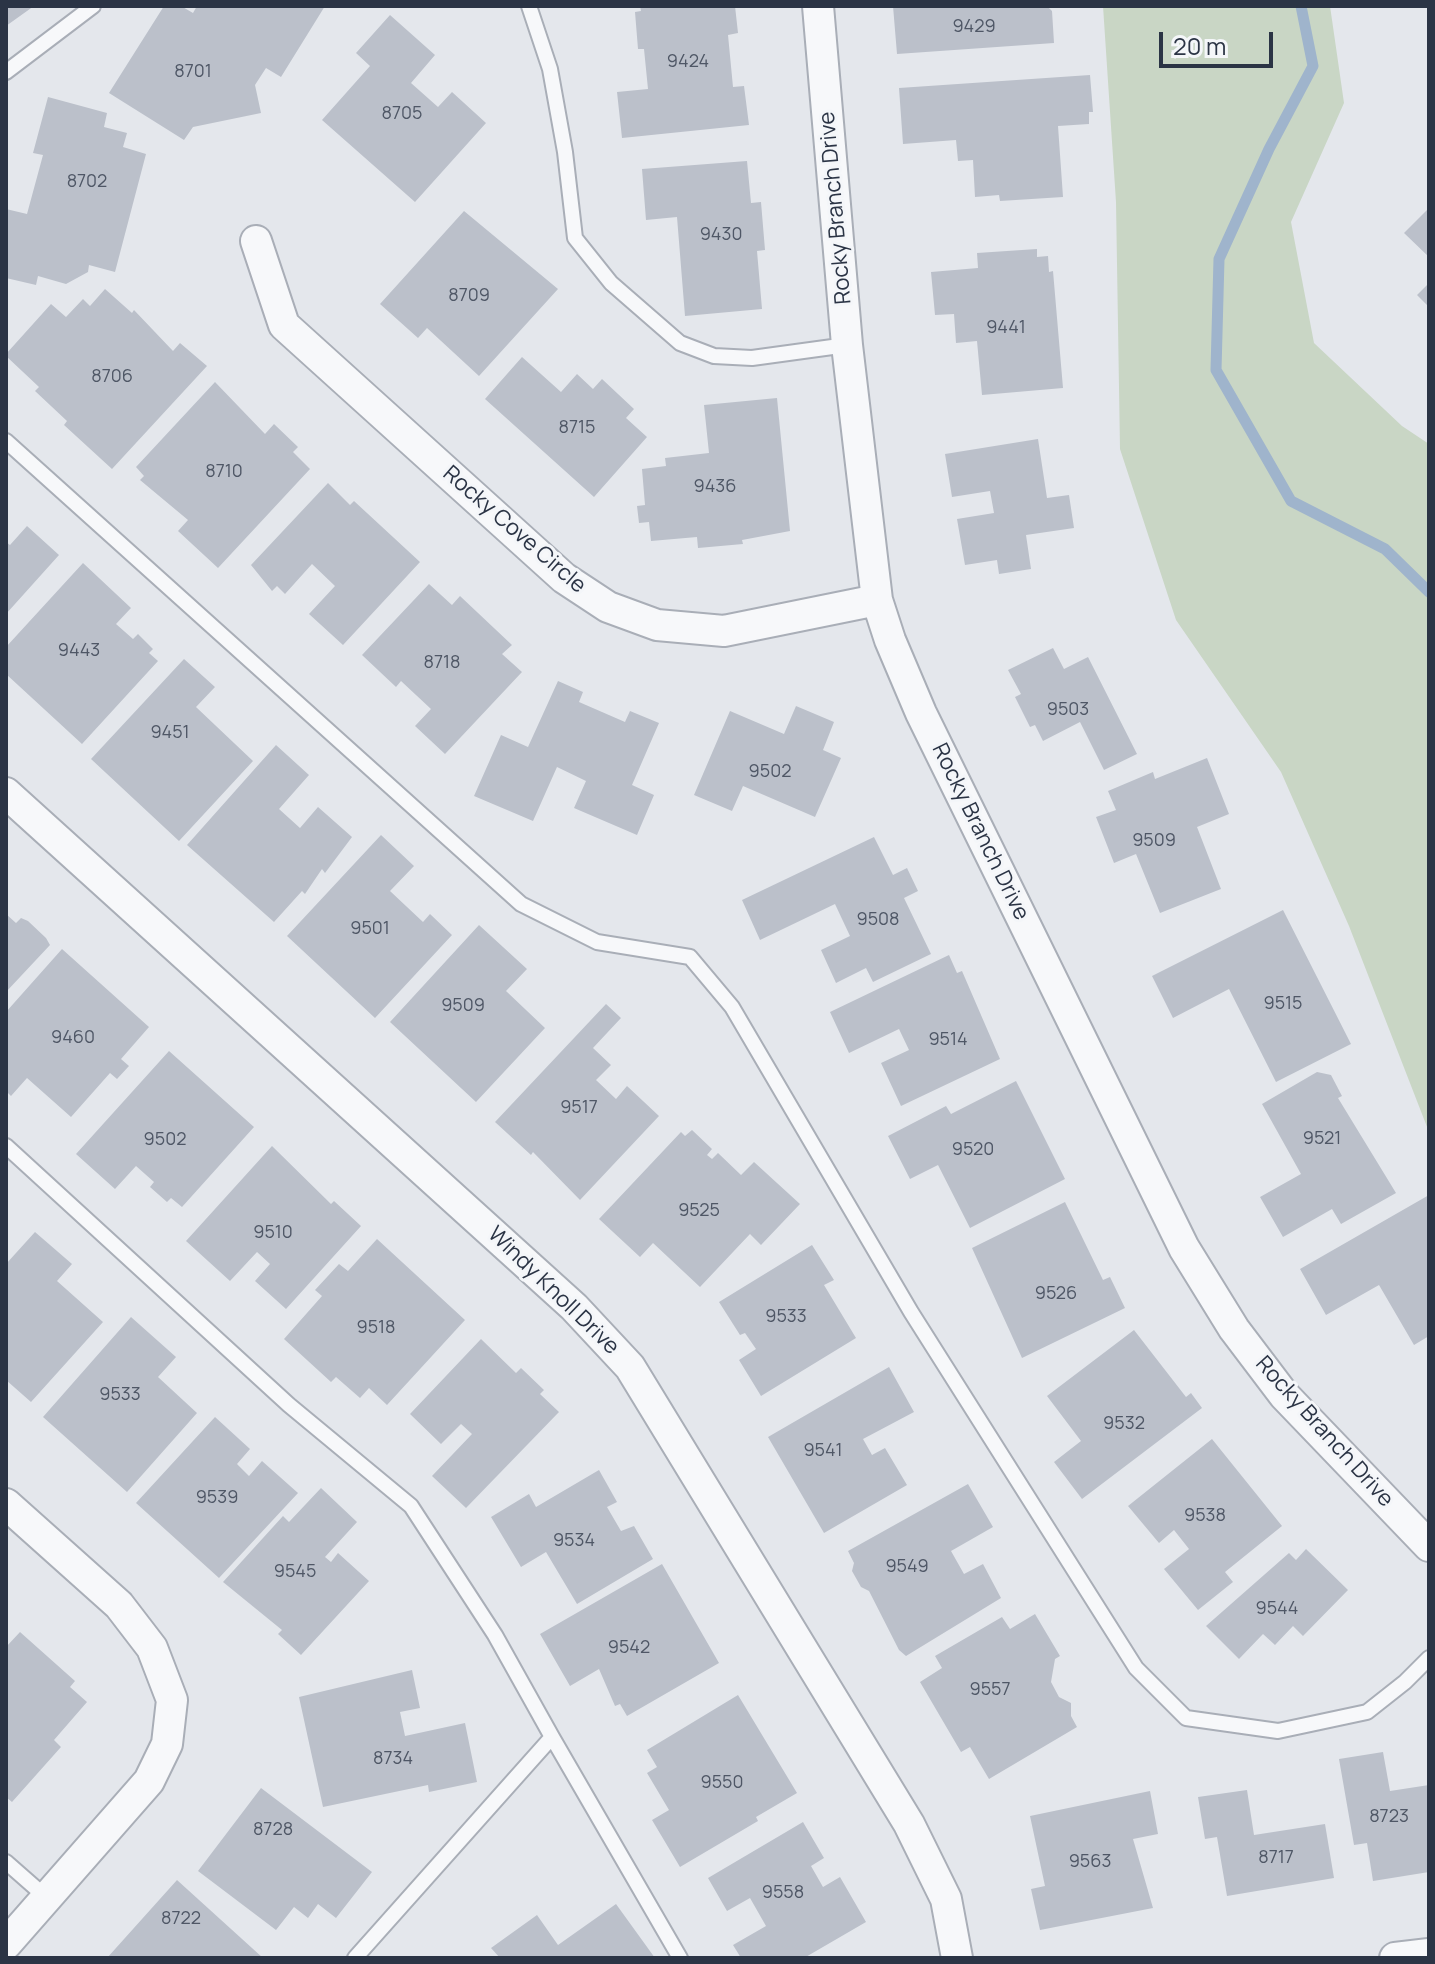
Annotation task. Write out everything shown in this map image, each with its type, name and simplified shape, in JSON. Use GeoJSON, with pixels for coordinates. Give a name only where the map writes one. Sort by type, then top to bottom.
{"type":"FeatureCollection","features":[{"type":"Feature","properties":{"kind":"street","name":"Rocky Branch Drive"},"geometry":{"type":"LineString","coordinates":[[818,6],[847,345],[877,600],[890,640],[921,713],[1184,1248],[1234,1329],[1284,1395],[1429,1546]]}},
{"type":"Feature","properties":{"kind":"street","name":"Rocky Cove Circle"},"geometry":{"type":"LineString","coordinates":[[256,241],[284,325],[564,578],[608,607],[657,625],[724,631],[877,600]]}},
{"type":"Feature","properties":{"kind":"street","name":"Windy Knoll Drive"},"geometry":{"type":"LineString","coordinates":[[6,793],[574,1307],[630,1367],[909,1824],[946,1899],[957,1958]]}},
{"type":"Feature","properties":{"kind":"street"},"geometry":{"type":"LineString","coordinates":[[6,1504],[119,1605],[152,1648],[172,1700],[167,1744],[149,1781],[6,1944]]}},
{"type":"Feature","properties":{"kind":"street"},"geometry":{"type":"LineString","coordinates":[[1395,1958],[1429,1954]]}},
{"type":"Feature","properties":{"kind":"lane"},"geometry":{"type":"LineString","coordinates":[[6,72],[93,6]]}},
{"type":"Feature","properties":{"kind":"lane"},"geometry":{"type":"LineString","coordinates":[[529,6],[550,69],[565,152],[575,238],[611,283],[680,343],[714,356],[752,358],[847,345]]}},
{"type":"Feature","properties":{"kind":"lane"},"geometry":{"type":"LineString","coordinates":[[6,441],[521,904],[597,942],[690,957],[732,1007],[911,1312],[1136,1668],[1186,1718],[1278,1731],[1367,1712],[1429,1658]]}},
{"type":"Feature","properties":{"kind":"lane"},"geometry":{"type":"LineString","coordinates":[[6,1146],[289,1405],[411,1506],[495,1635],[680,1958]]}},
{"type":"Feature","properties":{"kind":"lane"},"geometry":{"type":"LineString","coordinates":[[355,1958],[552,1737]]}},
{"type":"Feature","properties":{"kind":"lane"},"geometry":{"type":"LineString","coordinates":[[6,1862],[47,1898]]}},
{"type":"Feature","properties":{"kind":"green space"},"geometry":{"type":"Polygon","coordinates":[[[1103,6],[1330,6],[1344,103],[1291,222],[1314,343],[1402,426],[1429,444],[1429,1132],[1349,926],[1281,772],[1176,620],[1120,449],[1116,202],[1103,6]]]}},
{"type":"Feature","properties":{"kind":"building"},"geometry":{"type":"Polygon","coordinates":[[[6,6],[34,6],[6,26],[6,6]]]}},
{"type":"Feature","properties":{"kind":"building"},"geometry":{"type":"Polygon","coordinates":[[[164,6],[181,6],[193,13],[197,6],[325,6],[281,77],[266,68],[255,85],[261,113],[193,127],[184,140],[109,93],[164,6]]]}},
{"type":"Feature","properties":{"kind":"building"},"geometry":{"type":"Polygon","coordinates":[[[640,6],[735,6],[738,33],[728,35],[733,87],[744,86],[749,125],[622,138],[617,92],[648,89],[644,49],[638,49],[635,12],[641,11],[640,6]]]}},
{"type":"Feature","properties":{"kind":"building"},"geometry":{"type":"Polygon","coordinates":[[[893,6],[1047,6],[1052,11],[1054,43],[897,54],[893,6]]]}},
{"type":"Feature","properties":{"kind":"building"},"geometry":{"type":"Polygon","coordinates":[[[390,15],[435,55],[411,83],[438,107],[452,92],[486,123],[415,202],[322,120],[370,66],[356,53],[390,15]]]}},
{"type":"Feature","properties":{"kind":"building"},"geometry":{"type":"Polygon","coordinates":[[[1090,75],[1093,112],[1089,112],[1089,124],[1058,126],[1063,197],[1000,201],[999,195],[975,197],[973,160],[958,161],[956,140],[903,144],[899,88],[1090,75]]]}},
{"type":"Feature","properties":{"kind":"building"},"geometry":{"type":"Polygon","coordinates":[[[48,97],[107,113],[104,127],[127,133],[123,147],[146,154],[115,272],[89,265],[88,272],[66,284],[38,276],[36,285],[6,278],[6,209],[27,214],[43,155],[33,153],[48,97]]]}},
{"type":"Feature","properties":{"kind":"building"},"geometry":{"type":"Polygon","coordinates":[[[747,161],[751,203],[761,202],[765,250],[757,251],[762,309],[685,316],[677,217],[646,220],[642,169],[747,161]]]}},
{"type":"Feature","properties":{"kind":"building"},"geometry":{"type":"Polygon","coordinates":[[[1429,208],[1429,257],[1404,233],[1429,208]]]}},
{"type":"Feature","properties":{"kind":"building"},"geometry":{"type":"Polygon","coordinates":[[[464,211],[558,289],[479,376],[427,328],[418,338],[380,304],[464,211]]]}},
{"type":"Feature","properties":{"kind":"building"},"geometry":{"type":"Polygon","coordinates":[[[1037,249],[1037,257],[1048,256],[1049,272],[1053,271],[1063,388],[982,395],[977,341],[956,343],[954,314],[935,315],[931,272],[978,268],[977,253],[1037,249]]]}},
{"type":"Feature","properties":{"kind":"building"},"geometry":{"type":"Polygon","coordinates":[[[1429,283],[1429,307],[1417,295],[1429,283]]]}},
{"type":"Feature","properties":{"kind":"building"},"geometry":{"type":"Polygon","coordinates":[[[105,289],[132,313],[134,310],[173,351],[180,343],[207,366],[112,469],[64,425],[67,421],[35,391],[39,387],[6,356],[51,304],[66,317],[83,299],[90,306],[105,289]]]}},
{"type":"Feature","properties":{"kind":"building"},"geometry":{"type":"Polygon","coordinates":[[[522,357],[561,392],[577,374],[593,389],[602,379],[634,409],[626,418],[647,437],[594,497],[485,399],[522,357]]]}},
{"type":"Feature","properties":{"kind":"building"},"geometry":{"type":"Polygon","coordinates":[[[215,382],[265,434],[274,424],[298,447],[293,452],[310,469],[218,568],[178,531],[188,520],[140,480],[144,476],[136,467],[215,382]]]}},
{"type":"Feature","properties":{"kind":"building"},"geometry":{"type":"Polygon","coordinates":[[[777,398],[790,531],[742,540],[743,544],[698,548],[697,537],[651,541],[649,522],[639,523],[637,506],[645,505],[642,469],[666,466],[665,458],[709,453],[704,405],[777,398]]]}},
{"type":"Feature","properties":{"kind":"building"},"geometry":{"type":"Polygon","coordinates":[[[1038,439],[1047,498],[1069,495],[1074,528],[1026,535],[1031,569],[999,574],[997,560],[965,565],[957,519],[994,513],[990,491],[952,497],[945,454],[1038,439]]]}},
{"type":"Feature","properties":{"kind":"building"},"geometry":{"type":"Polygon","coordinates":[[[328,483],[350,505],[354,501],[420,562],[343,645],[309,614],[335,586],[312,564],[285,594],[277,586],[272,591],[251,565],[328,483]]]}},
{"type":"Feature","properties":{"kind":"building"},"geometry":{"type":"Polygon","coordinates":[[[27,526],[59,555],[6,614],[6,542],[10,545],[27,526]]]}},
{"type":"Feature","properties":{"kind":"building"},"geometry":{"type":"Polygon","coordinates":[[[83,563],[131,608],[116,624],[133,639],[138,634],[153,649],[149,653],[158,661],[82,744],[6,674],[6,647],[83,563]]]}},
{"type":"Feature","properties":{"kind":"building"},"geometry":{"type":"Polygon","coordinates":[[[429,584],[452,605],[460,596],[512,645],[502,654],[522,672],[445,754],[415,726],[431,709],[401,681],[396,687],[362,655],[429,584]]]}},
{"type":"Feature","properties":{"kind":"building"},"geometry":{"type":"Polygon","coordinates":[[[1053,648],[1064,669],[1088,657],[1137,754],[1104,770],[1080,722],[1043,741],[1035,725],[1030,727],[1015,697],[1021,694],[1008,670],[1053,648]]]}},
{"type":"Feature","properties":{"kind":"building"},"geometry":{"type":"Polygon","coordinates":[[[184,659],[215,687],[196,707],[253,761],[179,841],[91,759],[184,659]]]}},
{"type":"Feature","properties":{"kind":"building"},"geometry":{"type":"Polygon","coordinates":[[[558,681],[583,692],[579,702],[625,722],[630,711],[659,723],[632,785],[654,795],[637,835],[574,808],[586,781],[557,767],[533,821],[474,796],[501,735],[528,747],[558,681]]]}},
{"type":"Feature","properties":{"kind":"building"},"geometry":{"type":"Polygon","coordinates":[[[796,706],[834,722],[823,750],[841,758],[815,817],[743,786],[732,811],[694,795],[730,711],[784,734],[796,706]]]}},
{"type":"Feature","properties":{"kind":"building"},"geometry":{"type":"Polygon","coordinates":[[[276,745],[309,775],[279,809],[300,828],[318,807],[352,837],[325,873],[322,869],[305,894],[302,891],[274,922],[187,845],[276,745]]]}},
{"type":"Feature","properties":{"kind":"building"},"geometry":{"type":"Polygon","coordinates":[[[1207,758],[1229,814],[1197,827],[1221,889],[1160,913],[1136,854],[1114,863],[1096,817],[1116,810],[1108,791],[1153,772],[1155,779],[1207,758]]]}},
{"type":"Feature","properties":{"kind":"building"},"geometry":{"type":"Polygon","coordinates":[[[381,835],[414,866],[390,891],[423,922],[430,914],[452,935],[375,1018],[287,936],[381,835]]]}},
{"type":"Feature","properties":{"kind":"building"},"geometry":{"type":"Polygon","coordinates":[[[874,837],[893,875],[907,868],[918,891],[904,898],[931,954],[873,982],[866,968],[836,983],[821,950],[850,936],[835,904],[760,940],[742,900],[874,837]]]}},
{"type":"Feature","properties":{"kind":"building"},"geometry":{"type":"Polygon","coordinates":[[[1283,910],[1351,1044],[1276,1082],[1229,989],[1173,1018],[1152,976],[1283,910]]]}},
{"type":"Feature","properties":{"kind":"building"},"geometry":{"type":"Polygon","coordinates":[[[6,914],[16,923],[21,918],[28,921],[50,945],[6,992],[6,914]]]}},
{"type":"Feature","properties":{"kind":"building"},"geometry":{"type":"Polygon","coordinates":[[[479,925],[527,969],[506,991],[545,1028],[476,1102],[390,1022],[479,925]]]}},
{"type":"Feature","properties":{"kind":"building"},"geometry":{"type":"Polygon","coordinates":[[[62,949],[149,1027],[121,1059],[129,1066],[117,1079],[110,1073],[71,1117],[27,1078],[11,1096],[6,1091],[6,1012],[62,949]]]}},
{"type":"Feature","properties":{"kind":"building"},"geometry":{"type":"Polygon","coordinates":[[[949,955],[957,973],[962,971],[1000,1059],[901,1106],[881,1063],[909,1050],[899,1029],[849,1053],[830,1012],[949,955]]]}},
{"type":"Feature","properties":{"kind":"building"},"geometry":{"type":"Polygon","coordinates":[[[606,1004],[621,1018],[593,1048],[611,1065],[596,1080],[616,1099],[627,1086],[659,1116],[580,1200],[533,1152],[531,1155],[495,1122],[606,1004]]]}},
{"type":"Feature","properties":{"kind":"building"},"geometry":{"type":"Polygon","coordinates":[[[169,1051],[254,1127],[182,1207],[171,1198],[167,1202],[150,1187],[154,1182],[136,1166],[115,1189],[76,1154],[169,1051]]]}},
{"type":"Feature","properties":{"kind":"building"},"geometry":{"type":"Polygon","coordinates":[[[1317,1072],[1331,1075],[1342,1096],[1338,1098],[1396,1193],[1341,1224],[1332,1209],[1283,1237],[1260,1197],[1301,1174],[1262,1104],[1317,1072]]]}},
{"type":"Feature","properties":{"kind":"building"},"geometry":{"type":"Polygon","coordinates":[[[1016,1081],[1065,1179],[970,1228],[938,1165],[910,1179],[888,1136],[946,1106],[951,1114],[1016,1081]]]}},
{"type":"Feature","properties":{"kind":"building"},"geometry":{"type":"Polygon","coordinates":[[[692,1130],[712,1149],[707,1155],[712,1159],[718,1153],[741,1175],[754,1162],[800,1204],[761,1245],[750,1234],[700,1287],[653,1243],[640,1257],[599,1219],[681,1132],[685,1136],[692,1130]]]}},
{"type":"Feature","properties":{"kind":"building"},"geometry":{"type":"Polygon","coordinates":[[[272,1146],[331,1204],[334,1201],[361,1226],[286,1309],[255,1281],[270,1264],[257,1252],[230,1281],[186,1241],[272,1146]]]}},
{"type":"Feature","properties":{"kind":"building"},"geometry":{"type":"Polygon","coordinates":[[[1429,1195],[1429,1336],[1414,1345],[1379,1285],[1326,1315],[1300,1269],[1429,1195]]]}},
{"type":"Feature","properties":{"kind":"building"},"geometry":{"type":"Polygon","coordinates":[[[1065,1202],[1103,1280],[1110,1277],[1125,1308],[1022,1358],[972,1248],[1065,1202]]]}},
{"type":"Feature","properties":{"kind":"building"},"geometry":{"type":"Polygon","coordinates":[[[35,1232],[72,1264],[57,1281],[103,1322],[31,1402],[6,1380],[6,1264],[35,1232]]]}},
{"type":"Feature","properties":{"kind":"building"},"geometry":{"type":"Polygon","coordinates":[[[377,1239],[465,1320],[387,1405],[369,1388],[360,1398],[336,1377],[331,1382],[284,1339],[322,1296],[315,1290],[339,1264],[348,1271],[377,1239]]]}},
{"type":"Feature","properties":{"kind":"building"},"geometry":{"type":"Polygon","coordinates":[[[812,1245],[834,1280],[824,1285],[856,1338],[761,1396],[739,1360],[756,1349],[745,1333],[740,1335],[719,1302],[812,1245]]]}},
{"type":"Feature","properties":{"kind":"building"},"geometry":{"type":"Polygon","coordinates":[[[131,1317],[176,1357],[158,1377],[197,1413],[127,1492],[43,1417],[131,1317]]]}},
{"type":"Feature","properties":{"kind":"building"},"geometry":{"type":"Polygon","coordinates":[[[1134,1330],[1186,1397],[1191,1393],[1202,1408],[1082,1499],[1054,1462],[1081,1441],[1047,1396],[1134,1330]]]}},
{"type":"Feature","properties":{"kind":"building"},"geometry":{"type":"Polygon","coordinates":[[[481,1339],[516,1373],[521,1368],[544,1390],[540,1394],[559,1412],[466,1508],[432,1476],[472,1434],[461,1424],[441,1444],[410,1414],[481,1339]]]}},
{"type":"Feature","properties":{"kind":"building"},"geometry":{"type":"Polygon","coordinates":[[[889,1367],[914,1412],[863,1439],[872,1455],[885,1448],[907,1485],[824,1533],[768,1437],[889,1367]]]}},
{"type":"Feature","properties":{"kind":"building"},"geometry":{"type":"Polygon","coordinates":[[[215,1417],[250,1449],[237,1464],[249,1476],[262,1461],[298,1493],[219,1578],[136,1503],[215,1417]]]}},
{"type":"Feature","properties":{"kind":"building"},"geometry":{"type":"Polygon","coordinates":[[[1212,1439],[1282,1526],[1225,1572],[1233,1582],[1198,1610],[1164,1569],[1189,1549],[1174,1530],[1159,1543],[1128,1506],[1212,1439]]]}},
{"type":"Feature","properties":{"kind":"building"},"geometry":{"type":"Polygon","coordinates":[[[599,1470],[617,1502],[607,1507],[621,1531],[634,1526],[653,1559],[577,1604],[546,1552],[521,1567],[491,1517],[529,1494],[536,1507],[599,1470]]]}},
{"type":"Feature","properties":{"kind":"building"},"geometry":{"type":"Polygon","coordinates":[[[968,1484],[993,1527],[951,1551],[964,1574],[983,1564],[1001,1598],[906,1656],[899,1650],[869,1591],[861,1587],[852,1571],[854,1563],[848,1551],[968,1484]]]}},
{"type":"Feature","properties":{"kind":"building"},"geometry":{"type":"Polygon","coordinates":[[[321,1488],[357,1522],[325,1557],[331,1562],[338,1553],[369,1581],[301,1655],[278,1634],[282,1630],[223,1582],[283,1516],[289,1522],[321,1488]]]}},
{"type":"Feature","properties":{"kind":"building"},"geometry":{"type":"Polygon","coordinates":[[[1306,1549],[1348,1590],[1303,1636],[1293,1626],[1275,1645],[1263,1634],[1239,1659],[1206,1626],[1289,1553],[1296,1560],[1306,1549]]]}},
{"type":"Feature","properties":{"kind":"building"},"geometry":{"type":"Polygon","coordinates":[[[662,1564],[719,1663],[627,1716],[620,1704],[615,1706],[599,1669],[570,1686],[540,1634],[662,1564]]]}},
{"type":"Feature","properties":{"kind":"building"},"geometry":{"type":"Polygon","coordinates":[[[1035,1614],[1060,1656],[1055,1659],[1051,1682],[1059,1697],[1071,1703],[1071,1716],[1077,1727],[989,1779],[970,1747],[961,1752],[920,1682],[942,1668],[935,1656],[1002,1617],[1010,1629],[1035,1614]]]}},
{"type":"Feature","properties":{"kind":"building"},"geometry":{"type":"Polygon","coordinates":[[[20,1632],[75,1681],[70,1687],[87,1702],[54,1740],[61,1747],[12,1802],[6,1797],[6,1647],[20,1632]]]}},
{"type":"Feature","properties":{"kind":"building"},"geometry":{"type":"Polygon","coordinates":[[[412,1670],[420,1708],[400,1712],[405,1736],[465,1723],[477,1782],[429,1792],[428,1785],[323,1807],[299,1697],[412,1670]]]}},
{"type":"Feature","properties":{"kind":"building"},"geometry":{"type":"Polygon","coordinates":[[[738,1695],[797,1793],[756,1817],[758,1821],[680,1867],[652,1820],[669,1810],[647,1773],[657,1767],[647,1750],[738,1695]]]}},
{"type":"Feature","properties":{"kind":"building"},"geometry":{"type":"Polygon","coordinates":[[[1383,1752],[1390,1791],[1429,1785],[1429,1872],[1373,1881],[1367,1843],[1354,1845],[1339,1759],[1383,1752]]]}},
{"type":"Feature","properties":{"kind":"building"},"geometry":{"type":"Polygon","coordinates":[[[261,1788],[372,1872],[336,1918],[318,1904],[308,1918],[294,1907],[276,1930],[198,1871],[261,1788]]]}},
{"type":"Feature","properties":{"kind":"building"},"geometry":{"type":"Polygon","coordinates":[[[1247,1790],[1254,1835],[1325,1824],[1334,1878],[1227,1896],[1217,1837],[1205,1839],[1198,1797],[1247,1790]]]}},
{"type":"Feature","properties":{"kind":"building"},"geometry":{"type":"Polygon","coordinates":[[[1150,1791],[1158,1834],[1133,1839],[1153,1908],[1040,1930],[1031,1889],[1045,1886],[1030,1816],[1150,1791]]]}},
{"type":"Feature","properties":{"kind":"building"},"geometry":{"type":"Polygon","coordinates":[[[803,1822],[824,1858],[811,1866],[823,1887],[840,1877],[866,1922],[804,1958],[741,1958],[733,1945],[766,1926],[750,1898],[727,1911],[708,1878],[803,1822]]]}},
{"type":"Feature","properties":{"kind":"building"},"geometry":{"type":"Polygon","coordinates":[[[177,1880],[263,1958],[107,1958],[177,1880]]]}},
{"type":"Feature","properties":{"kind":"building"},"geometry":{"type":"Polygon","coordinates":[[[616,1904],[655,1958],[500,1958],[491,1948],[537,1915],[558,1945],[616,1904]]]}},
{"type":"Feature","properties":{"kind":"waterway"},"geometry":{"type":"LineString","coordinates":[[1301,6],[1313,66],[1269,149],[1219,259],[1216,370],[1291,501],[1385,549],[1429,592]]}}]}
